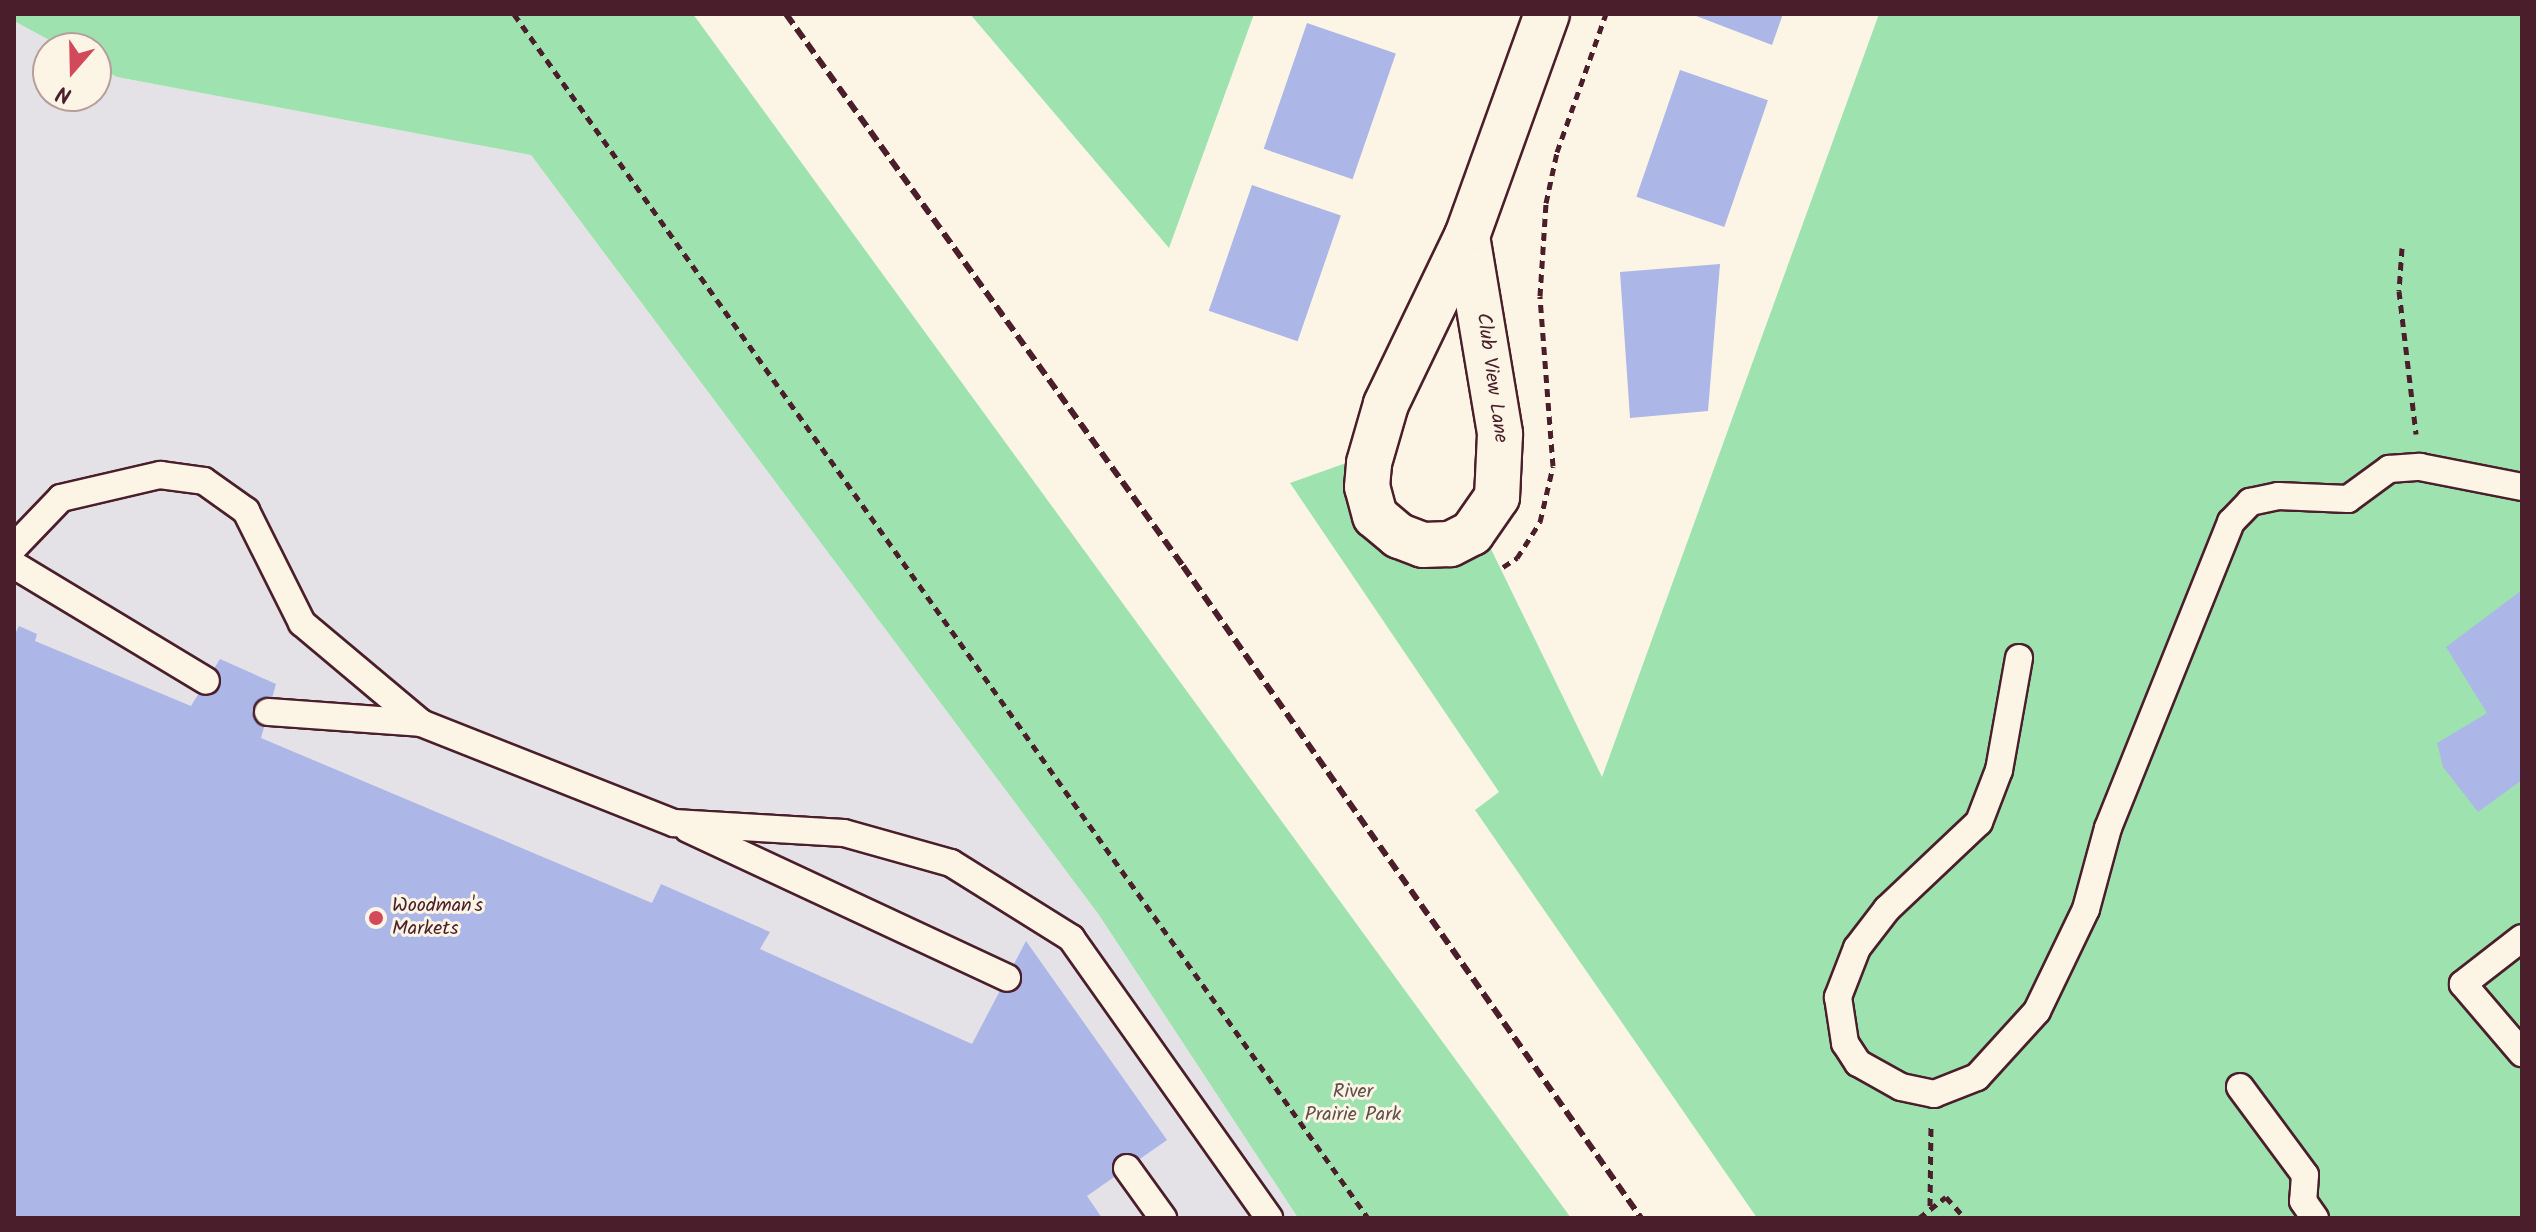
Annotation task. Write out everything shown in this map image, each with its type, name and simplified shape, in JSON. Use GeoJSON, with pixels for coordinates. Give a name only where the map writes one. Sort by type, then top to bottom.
{"type":"FeatureCollection","features":[{"type":"Feature","properties":{"kind":"street","name":"Club View Lane"},"geometry":{"type":"LineString","coordinates":[[1467,236],[1500,434],[1497,497],[1472,533],[1450,544],[1423,545],[1399,536],[1375,516],[1367,487],[1369,463],[1386,404],[1467,236],[1547,14]]}},
{"type":"Feature","properties":{"kind":"lane"},"geometry":{"type":"LineString","coordinates":[[2019,658],[1999,770],[1979,822],[1887,909],[1857,948],[1838,997],[1845,1043],[1858,1063],[1877,1077],[1934,1094],[1977,1077],[2037,1011],[2086,909],[2108,828],[2231,522],[2250,502],[2278,496],[2348,499],[2389,469],[2420,467],[2522,487]]}},
{"type":"Feature","properties":{"kind":"lane"},"geometry":{"type":"LineString","coordinates":[[14,547],[61,498],[160,475],[204,481],[246,511],[302,623],[421,723]]}},
{"type":"Feature","properties":{"kind":"lane"},"geometry":{"type":"LineString","coordinates":[[14,565],[206,681]]}},
{"type":"Feature","properties":{"kind":"lane"},"geometry":{"type":"LineString","coordinates":[[268,712],[421,723],[674,823],[1007,978]]}},
{"type":"Feature","properties":{"kind":"lane"},"geometry":{"type":"LineString","coordinates":[[674,823],[844,833],[951,863],[1071,938],[1269,1218]]}},
{"type":"Feature","properties":{"kind":"lane"},"geometry":{"type":"LineString","coordinates":[[2522,938],[2463,984],[2522,1053]]}},
{"type":"Feature","properties":{"kind":"lane"},"geometry":{"type":"LineString","coordinates":[[2240,1087],[2305,1175],[2303,1201],[2315,1218]]}},
{"type":"Feature","properties":{"kind":"lane"},"geometry":{"type":"LineString","coordinates":[[1127,1168],[1163,1218]]}},
{"type":"Feature","properties":{"kind":"path"},"geometry":{"type":"LineString","coordinates":[[514,14],[1368,1218]]}},
{"type":"Feature","properties":{"kind":"path"},"geometry":{"type":"LineString","coordinates":[[1495,572],[1517,558],[1540,522],[1553,466],[1540,296],[1546,203],[1557,152],[1606,14]]}},
{"type":"Feature","properties":{"kind":"path"},"geometry":{"type":"LineString","coordinates":[[2402,248],[2399,291],[2420,467]]}},
{"type":"Feature","properties":{"kind":"path"},"geometry":{"type":"LineString","coordinates":[[1930,1206],[1934,1094]]}},
{"type":"Feature","properties":{"kind":"path"},"geometry":{"type":"LineString","coordinates":[[1919,1218],[1930,1206],[1946,1197],[1965,1218]]}},
{"type":"Feature","properties":{"kind":"shaded area"},"geometry":{"type":"Polygon","coordinates":[[[14,21],[34,32],[32,112],[112,112],[112,74],[531,155],[1099,915],[1298,1218],[14,1218],[14,21]]]}},
{"type":"Feature","properties":{"kind":"green space","name":"River Prairie Park"},"geometry":{"type":"Polygon","coordinates":[[[14,14],[693,14],[1571,1218],[1298,1218],[1099,915],[531,155],[117,77],[112,74],[112,32],[34,32],[14,21],[14,14]]]}},
{"type":"Feature","properties":{"kind":"green space"},"geometry":{"type":"Polygon","coordinates":[[[970,14],[1254,14],[1169,248],[970,14]]]}},
{"type":"Feature","properties":{"kind":"green space"},"geometry":{"type":"Polygon","coordinates":[[[1879,14],[2522,14],[2522,1218],[1757,1218],[1475,810],[1499,792],[1290,483],[1346,463],[1343,482],[1359,522],[1463,562],[1491,549],[1602,777],[1879,14]]]}},
{"type":"Feature","properties":{"kind":"building"},"geometry":{"type":"Polygon","coordinates":[[[1691,14],[1783,14],[1772,45],[1691,14]]]}},
{"type":"Feature","properties":{"kind":"building"},"geometry":{"type":"Polygon","coordinates":[[[1307,23],[1396,54],[1353,179],[1264,149],[1307,23]]]}},
{"type":"Feature","properties":{"kind":"building"},"geometry":{"type":"Polygon","coordinates":[[[1680,70],[1768,100],[1724,227],[1636,197],[1680,70]]]}},
{"type":"Feature","properties":{"kind":"building"},"geometry":{"type":"Polygon","coordinates":[[[1252,185],[1341,216],[1298,341],[1209,311],[1252,185]]]}},
{"type":"Feature","properties":{"kind":"building"},"geometry":{"type":"Polygon","coordinates":[[[1720,264],[1708,411],[1630,418],[1620,272],[1720,264]]]}},
{"type":"Feature","properties":{"kind":"building"},"geometry":{"type":"Polygon","coordinates":[[[2522,590],[2522,780],[2478,812],[2443,767],[2437,743],[2487,713],[2446,647],[2522,590]]]}},
{"type":"Feature","properties":{"kind":"building","name":"Woodman's Markets"},"geometry":{"type":"Polygon","coordinates":[[[19,626],[37,634],[35,641],[191,706],[220,659],[276,684],[261,738],[652,903],[661,884],[770,932],[760,949],[972,1044],[1026,941],[1167,1140],[1087,1196],[1102,1218],[14,1218],[14,636],[19,626]]]}},
{"type":"Feature","properties":{"kind":"railway"},"geometry":{"type":"LineString","coordinates":[[786,14],[1183,566],[1641,1218]]}},
{"type":"Feature","properties":{"kind":"place","name":"Woodman's Markets"},"geometry":{"type":"Point","coordinates":[376,918]}}]}
